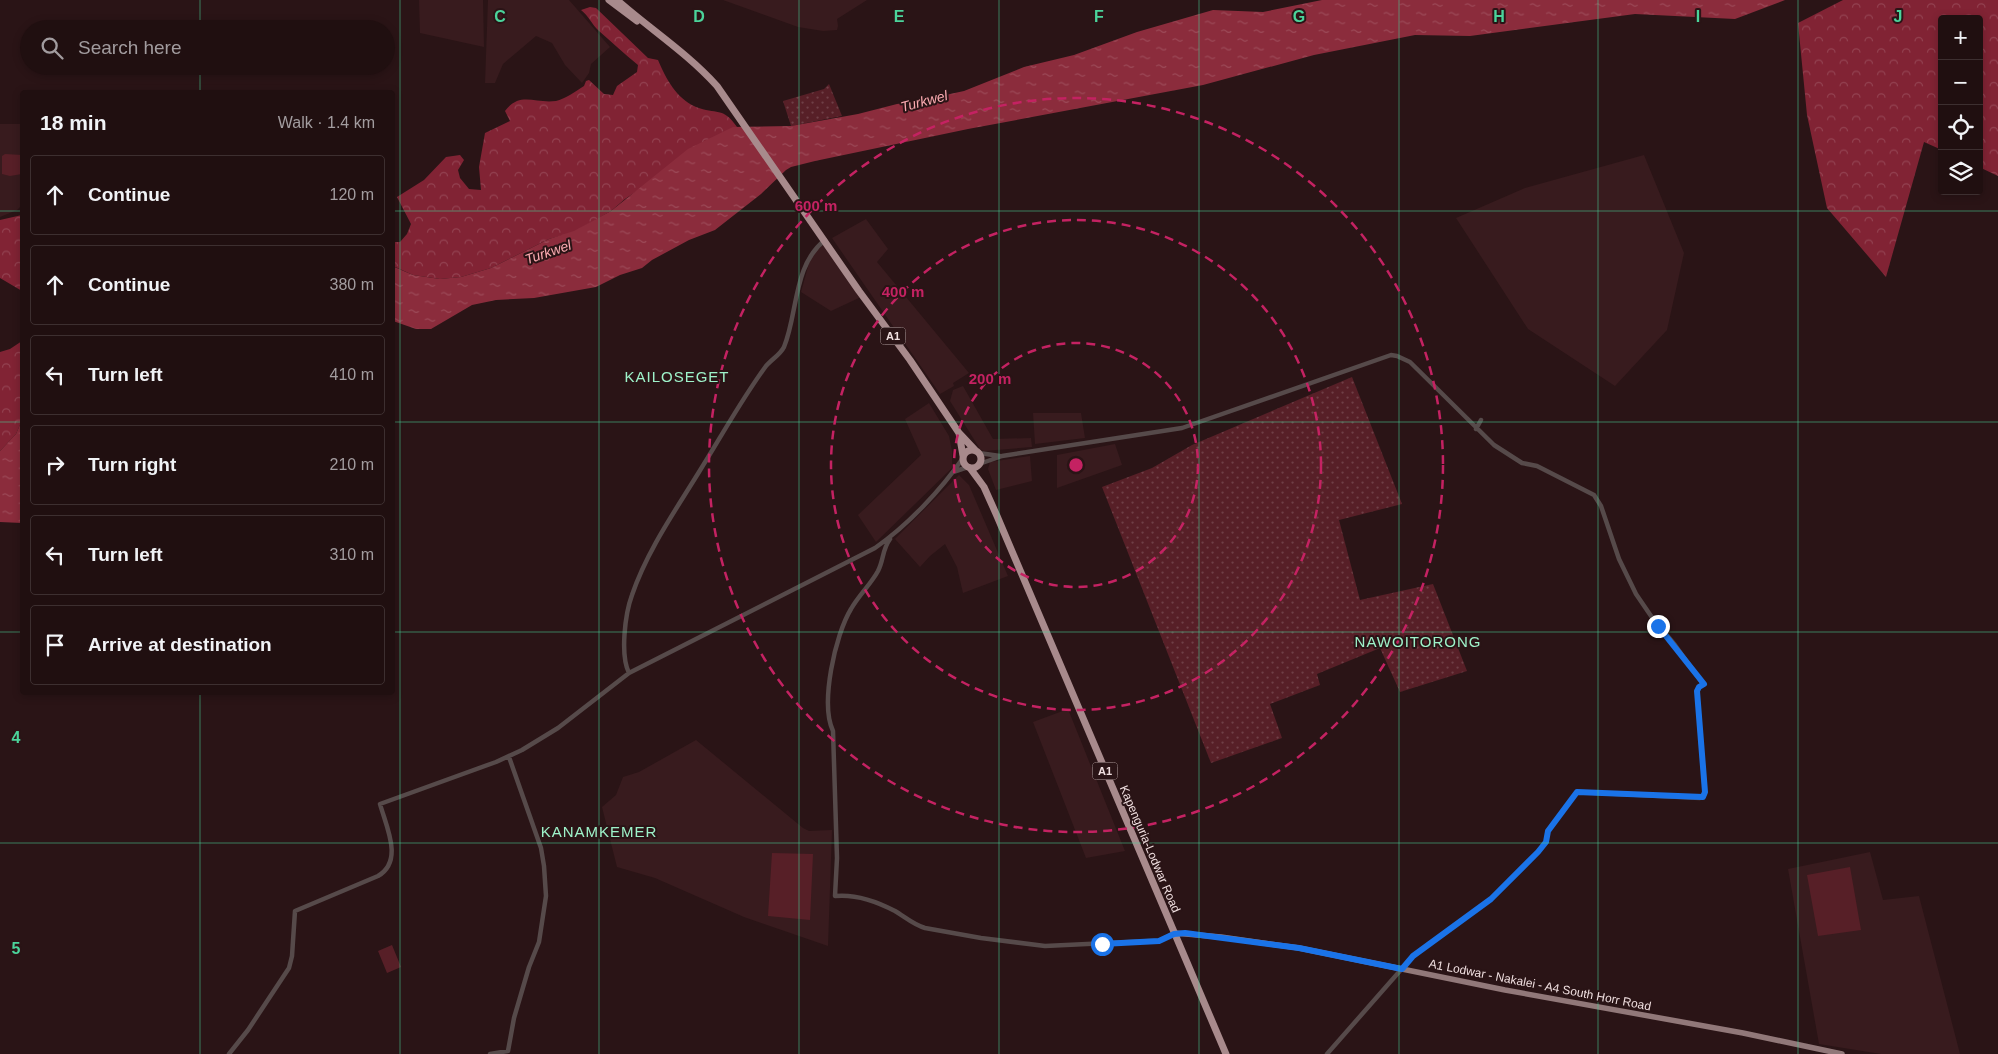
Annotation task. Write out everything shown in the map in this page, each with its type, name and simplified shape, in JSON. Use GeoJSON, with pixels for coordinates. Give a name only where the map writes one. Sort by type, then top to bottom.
{"type":"FeatureCollection","features":[{"type":"Feature","properties":{"kind":"highway","name":"A1"},"geometry":{"type":"LineString","coordinates":[[609,0],[628,16],[650,28]]}},
{"type":"Feature","properties":{"kind":"highway","name":"A1"},"geometry":{"type":"LineString","coordinates":[[617,0],[697,64],[717,86],[859,291],[922,376],[959,433],[977,452]]}},
{"type":"Feature","properties":{"kind":"highway","name":"A1"},"geometry":{"type":"LineString","coordinates":[[959,433],[963,457]]}},
{"type":"Feature","properties":{"kind":"highway"},"geometry":{"type":"LineString","coordinates":[[967,451],[977,452],[981,464],[978,468],[969,468],[964,463],[963,457],[967,451]]}},
{"type":"Feature","properties":{"kind":"highway","name":"Kapenguria-Lodwar Road"},"geometry":{"type":"LineString","coordinates":[[981,464],[984,487]]}},
{"type":"Feature","properties":{"kind":"highway","name":"Kapenguria-Lodwar Road"},"geometry":{"type":"LineString","coordinates":[[969,468],[984,487],[1226,1054]]}},
{"type":"Feature","properties":{"kind":"main road","name":"A1 Lodwar - Nakalei - A4 South Horr Road"},"geometry":{"type":"LineString","coordinates":[[1174,934],[1262,942],[1505,990],[1743,1033],[1842,1054]]}},
{"type":"Feature","properties":{"kind":"street"},"geometry":{"type":"LineString","coordinates":[[630,673],[626,666],[625,655],[627,622],[632,596],[641,574],[682,499],[736,411],[767,365],[781,354],[807,262],[817,246],[825,240]]}},
{"type":"Feature","properties":{"kind":"street"},"geometry":{"type":"LineString","coordinates":[[981,464],[1002,456],[1182,428],[1391,355],[1404,358],[1410,362],[1494,445],[1522,463],[1537,466],[1589,491],[1598,498],[1619,559],[1636,594],[1650,616],[1675,645],[1704,684],[1697,691],[1705,794],[1700,798],[1577,792],[1548,831],[1546,842],[1538,852],[1491,899],[1413,956],[1327,1054]]}},
{"type":"Feature","properties":{"kind":"street"},"geometry":{"type":"LineString","coordinates":[[1476,429],[1481,420]]}},
{"type":"Feature","properties":{"kind":"street"},"geometry":{"type":"LineString","coordinates":[[977,452],[1002,456]]}},
{"type":"Feature","properties":{"kind":"street"},"geometry":{"type":"LineString","coordinates":[[963,457],[953,472],[894,534],[884,548],[883,559],[877,572],[851,609],[836,644],[827,710],[828,722],[833,731],[837,858],[835,896],[856,896],[875,902],[925,928],[1024,944],[1045,946],[1159,941],[1174,934]]}},
{"type":"Feature","properties":{"kind":"street"},"geometry":{"type":"LineString","coordinates":[[953,472],[969,468]]}},
{"type":"Feature","properties":{"kind":"street"},"geometry":{"type":"LineString","coordinates":[[229,1054],[248,1030],[290,968],[295,911],[380,875],[389,866],[392,857],[391,845],[380,804],[508,757],[553,732],[630,673],[875,548],[894,534]]}},
{"type":"Feature","properties":{"kind":"street"},"geometry":{"type":"LineString","coordinates":[[490,1054],[508,1051],[514,1018],[528,967],[539,942],[546,896],[541,848],[508,757]]}},
{"type":"Feature","properties":{"kind":"shaded area"},"geometry":{"type":"Polygon","coordinates":[[[419,0],[483,0],[484,47],[420,33],[419,0]]]}},
{"type":"Feature","properties":{"kind":"shaded area"},"geometry":{"type":"Polygon","coordinates":[[[488,0],[569,0],[610,47],[591,64],[589,73],[582,83],[565,65],[552,43],[536,36],[503,64],[495,83],[485,83],[488,0]]]}},
{"type":"Feature","properties":{"kind":"shaded area"},"geometry":{"type":"Polygon","coordinates":[[[723,0],[867,0],[837,19],[837,30],[823,31],[798,27],[723,0]]]}},
{"type":"Feature","properties":{"kind":"shaded area"},"geometry":{"type":"Polygon","coordinates":[[[829,84],[842,116],[791,126],[783,101],[824,89],[829,84]]]}},
{"type":"Feature","properties":{"kind":"shaded area"},"geometry":{"type":"Polygon","coordinates":[[[0,124],[20,124],[20,207],[0,217],[0,124]]]}},
{"type":"Feature","properties":{"kind":"shaded area"},"geometry":{"type":"Polygon","coordinates":[[[5,154],[20,155],[20,174],[10,176],[2,174],[2,156],[5,154]]]}},
{"type":"Feature","properties":{"kind":"shaded area"},"geometry":{"type":"Polygon","coordinates":[[[1644,155],[1684,253],[1667,330],[1615,386],[1528,329],[1456,218],[1525,188],[1644,155]]]}},
{"type":"Feature","properties":{"kind":"shaded area"},"geometry":{"type":"Polygon","coordinates":[[[866,219],[888,249],[877,262],[969,373],[953,383],[954,386],[940,394],[832,238],[866,219]]]}},
{"type":"Feature","properties":{"kind":"shaded area"},"geometry":{"type":"Polygon","coordinates":[[[825,243],[861,297],[831,311],[801,292],[811,256],[825,243]]]}},
{"type":"Feature","properties":{"kind":"shaded area"},"geometry":{"type":"Polygon","coordinates":[[[1352,377],[1402,504],[1339,520],[1360,600],[1433,584],[1467,671],[1400,692],[1380,648],[1317,674],[1320,685],[1270,704],[1282,738],[1211,763],[1102,487],[1152,468],[1192,445],[1352,377]]]}},
{"type":"Feature","properties":{"kind":"shaded area"},"geometry":{"type":"Polygon","coordinates":[[[963,386],[993,439],[1031,438],[1032,447],[984,451],[980,449],[950,401],[953,390],[963,386]]]}},
{"type":"Feature","properties":{"kind":"shaded area"},"geometry":{"type":"Polygon","coordinates":[[[929,403],[949,436],[952,451],[952,468],[876,542],[858,515],[921,455],[905,419],[929,403]]]}},
{"type":"Feature","properties":{"kind":"shaded area"},"geometry":{"type":"Polygon","coordinates":[[[1033,413],[1081,413],[1085,438],[1035,444],[1033,413]]]}},
{"type":"Feature","properties":{"kind":"shaded area"},"geometry":{"type":"Polygon","coordinates":[[[1115,444],[1122,465],[1057,488],[1057,455],[1115,444]]]}},
{"type":"Feature","properties":{"kind":"shaded area"},"geometry":{"type":"Polygon","coordinates":[[[1030,456],[1032,481],[996,490],[988,469],[990,462],[1030,456]]]}},
{"type":"Feature","properties":{"kind":"shaded area"},"geometry":{"type":"Polygon","coordinates":[[[959,475],[969,485],[1008,576],[963,593],[957,567],[945,544],[920,567],[895,539],[959,475]]]}},
{"type":"Feature","properties":{"kind":"shaded area"},"geometry":{"type":"Polygon","coordinates":[[[1068,709],[1125,851],[1086,858],[1033,722],[1068,709]]]}},
{"type":"Feature","properties":{"kind":"shaded area"},"geometry":{"type":"Polygon","coordinates":[[[696,740],[803,828],[809,831],[832,830],[828,946],[744,917],[655,878],[617,867],[602,807],[616,795],[623,777],[639,772],[696,740]]]}},
{"type":"Feature","properties":{"kind":"shaded area"},"geometry":{"type":"Polygon","coordinates":[[[1870,852],[1883,900],[1919,896],[1960,1054],[1881,1054],[1819,1044],[1788,869],[1870,852]]]}},
{"type":"Feature","properties":{"kind":"shaded area"},"geometry":{"type":"Polygon","coordinates":[[[772,853],[813,854],[810,920],[768,916],[772,853]]]}},
{"type":"Feature","properties":{"kind":"shaded area"},"geometry":{"type":"Polygon","coordinates":[[[1850,867],[1861,930],[1818,936],[1807,875],[1850,867]]]}},
{"type":"Feature","properties":{"kind":"shaded area"},"geometry":{"type":"Polygon","coordinates":[[[392,945],[401,967],[387,973],[378,951],[392,945]]]}},
{"type":"Feature","properties":{"kind":"green space"},"geometry":{"type":"Polygon","coordinates":[[[1843,0],[1998,0],[1998,176],[1983,169],[1983,15],[1938,15],[1938,148],[1924,142],[1886,277],[1827,208],[1807,115],[1798,23],[1843,0]]]}},
{"type":"Feature","properties":{"kind":"green space"},"geometry":{"type":"Polygon","coordinates":[[[590,7],[596,8],[648,58],[658,60],[668,81],[683,99],[696,107],[728,116],[737,127],[718,136],[625,199],[611,211],[574,232],[549,239],[491,268],[461,277],[440,279],[413,275],[395,267],[395,242],[400,242],[407,234],[411,224],[397,197],[424,180],[446,157],[460,155],[464,160],[458,170],[460,178],[469,189],[481,190],[479,167],[485,133],[510,121],[505,111],[516,101],[556,101],[570,95],[584,86],[586,81],[589,80],[604,94],[613,95],[617,86],[637,72],[638,65],[599,31],[581,10],[590,7]]]}},
{"type":"Feature","properties":{"kind":"green space"},"geometry":{"type":"Polygon","coordinates":[[[20,215],[20,290],[0,278],[0,220],[20,215]]]}},
{"type":"Feature","properties":{"kind":"green space"},"geometry":{"type":"Polygon","coordinates":[[[20,342],[20,425],[16,434],[0,451],[0,352],[10,349],[20,342]]]}},
{"type":"Feature","properties":{"kind":"water","name":"Turkwel"},"geometry":{"type":"Polygon","coordinates":[[[1322,0],[1785,0],[1735,19],[1635,14],[1470,36],[1415,35],[1314,55],[1203,85],[968,129],[815,161],[786,170],[761,194],[715,230],[689,240],[652,260],[642,268],[620,275],[596,287],[534,298],[496,300],[472,305],[431,329],[416,329],[395,322],[395,267],[413,275],[440,279],[461,277],[491,268],[549,239],[574,231],[611,211],[688,149],[733,127],[791,126],[858,114],[897,104],[964,91],[1024,67],[1074,55],[1137,32],[1213,10],[1263,12],[1322,0]]]}},
{"type":"Feature","properties":{"kind":"water"},"geometry":{"type":"Polygon","coordinates":[[[20,425],[20,523],[0,522],[0,451],[16,434],[20,425]]]}},
{"type":"Feature","properties":{"kind":"district","name":"KAILOSEGET"},"geometry":{"type":"Point","coordinates":[677,377]}},
{"type":"Feature","properties":{"kind":"district","name":"NAWOITORONG"},"geometry":{"type":"Point","coordinates":[1418,642]}},
{"type":"Feature","properties":{"kind":"district","name":"KANAMKEMER"},"geometry":{"type":"Point","coordinates":[599,832]}},
{"type":"Feature","properties":{"kind":"route"},"geometry":{"type":"LineString","coordinates":[[1102,944],[1159,941],[1174,934],[1185,933],[1299,948],[1402,969],[1413,956],[1491,899],[1538,852],[1546,842],[1548,831],[1577,792],[1703,797],[1705,792],[1697,691],[1704,684],[1675,645],[1658,626]]}}]}
